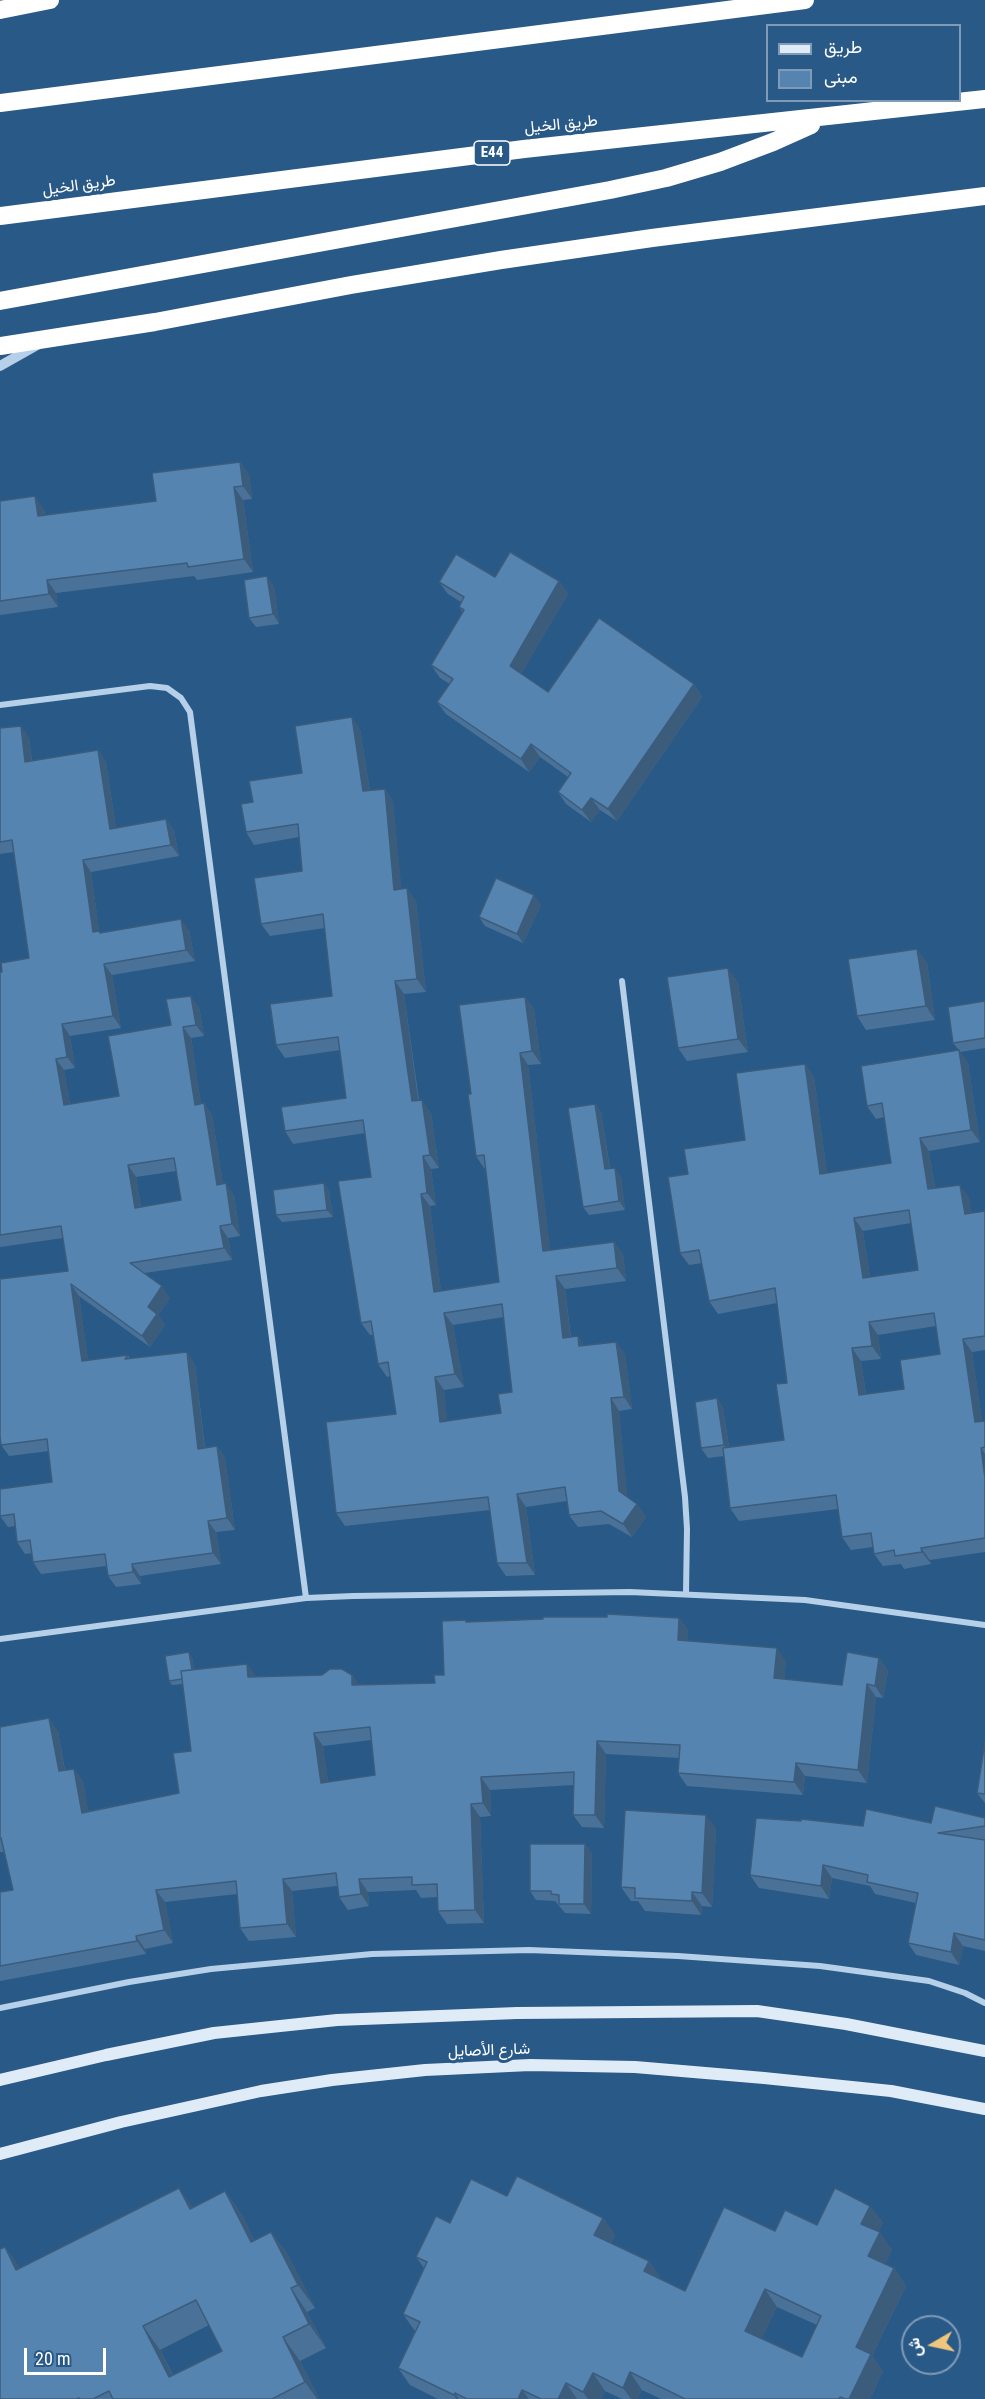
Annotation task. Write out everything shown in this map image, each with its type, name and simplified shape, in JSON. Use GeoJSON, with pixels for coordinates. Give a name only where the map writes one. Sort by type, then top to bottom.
{"type":"FeatureCollection","features":[{"type":"Feature","properties":{"kind":"highway"},"geometry":{"type":"LineString","coordinates":[[0,10],[50,0]]}},
{"type":"Feature","properties":{"kind":"highway"},"geometry":{"type":"LineString","coordinates":[[0,103],[805,0]]}},
{"type":"Feature","properties":{"kind":"highway","name":"طريق الخيل"},"geometry":{"type":"LineString","coordinates":[[961,102],[985,99]]}},
{"type":"Feature","properties":{"kind":"highway","name":"طريق الخيل"},"geometry":{"type":"LineString","coordinates":[[0,216],[524,149],[960,102]]}},
{"type":"Feature","properties":{"kind":"highway"},"geometry":{"type":"LineString","coordinates":[[0,301],[164,273],[654,180],[720,162],[773,142],[825,118]]}},
{"type":"Feature","properties":{"kind":"highway"},"geometry":{"type":"LineString","coordinates":[[0,346],[155,322],[351,285],[501,260],[652,238],[985,196]]}},
{"type":"Feature","properties":{"kind":"main road"},"geometry":{"type":"LineString","coordinates":[[0,2080],[214,2032],[337,2020],[517,2013],[757,2011],[846,2024],[985,2051]]}},
{"type":"Feature","properties":{"kind":"main road","name":"شارع الأصايل"},"geometry":{"type":"LineString","coordinates":[[0,2154],[121,2122],[261,2091],[332,2080],[425,2070],[530,2065],[635,2067],[764,2078],[891,2091],[985,2109]]}},
{"type":"Feature","properties":{"kind":"street"},"geometry":{"type":"LineString","coordinates":[[0,366],[49,338]]}},
{"type":"Feature","properties":{"kind":"street"},"geometry":{"type":"LineString","coordinates":[[0,705],[150,686],[167,688],[181,698],[190,712],[306,1598]]}},
{"type":"Feature","properties":{"kind":"street"},"geometry":{"type":"LineString","coordinates":[[621,981],[685,1497],[686,1593]]}},
{"type":"Feature","properties":{"kind":"street"},"geometry":{"type":"LineString","coordinates":[[0,1639],[306,1598],[630,1592],[805,1600],[985,1625]]}},
{"type":"Feature","properties":{"kind":"street"},"geometry":{"type":"LineString","coordinates":[[0,2008],[129,1982],[223,1968],[372,1954],[529,1950],[678,1956],[820,1966],[929,1981],[965,1993],[985,2003]]}},
{"type":"Feature","properties":{"kind":"building"},"geometry":{"type":"Polygon","coordinates":[[[240,462],[243,486],[234,487],[244,559],[188,567],[187,563],[47,580],[49,594],[0,601],[0,501],[35,496],[38,516],[156,501],[152,473],[240,462]]]}},
{"type":"Feature","properties":{"kind":"building"},"geometry":{"type":"Polygon","coordinates":[[[510,552],[559,581],[510,666],[548,692],[599,618],[694,684],[608,809],[591,798],[582,810],[558,792],[571,773],[531,744],[521,759],[437,702],[453,679],[431,665],[464,610],[459,607],[464,597],[439,582],[456,554],[495,577],[510,552]]]}},
{"type":"Feature","properties":{"kind":"building"},"geometry":{"type":"Polygon","coordinates":[[[267,576],[273,614],[249,618],[244,580],[267,576]]]}},
{"type":"Feature","properties":{"kind":"building"},"geometry":{"type":"Polygon","coordinates":[[[352,717],[363,791],[385,789],[394,890],[407,888],[417,979],[395,981],[412,1101],[422,1100],[430,1155],[423,1156],[427,1193],[421,1194],[434,1292],[499,1282],[484,1155],[476,1156],[468,1094],[471,1094],[459,1005],[525,997],[532,1051],[520,1053],[543,1251],[614,1242],[617,1268],[556,1276],[563,1338],[578,1336],[579,1346],[616,1342],[624,1397],[611,1398],[619,1491],[637,1504],[623,1524],[601,1511],[569,1515],[565,1487],[517,1494],[527,1563],[497,1563],[488,1497],[336,1513],[326,1422],[396,1414],[388,1362],[378,1364],[371,1321],[361,1323],[338,1181],[371,1177],[363,1120],[285,1131],[281,1107],[346,1098],[338,1037],[276,1045],[270,1004],[332,996],[323,914],[261,924],[254,878],[302,871],[298,824],[246,832],[241,804],[253,802],[249,781],[302,773],[295,726],[352,717]],[[502,1304],[444,1313],[455,1374],[435,1377],[440,1422],[501,1413],[498,1394],[512,1392],[502,1304]]]}},
{"type":"Feature","properties":{"kind":"building"},"geometry":{"type":"Polygon","coordinates":[[[21,726],[25,762],[98,750],[110,829],[166,819],[171,845],[83,860],[93,932],[99,931],[100,933],[181,919],[186,950],[104,964],[113,1016],[62,1024],[67,1057],[56,1059],[64,1105],[119,1096],[108,1036],[171,1025],[166,999],[191,996],[196,1025],[183,1027],[195,1105],[204,1103],[217,1185],[226,1183],[232,1224],[220,1226],[224,1248],[130,1263],[162,1286],[148,1307],[157,1314],[142,1336],[71,1284],[82,1361],[128,1355],[125,1359],[187,1352],[198,1449],[217,1446],[227,1518],[208,1521],[213,1553],[132,1564],[133,1572],[108,1576],[105,1554],[33,1562],[30,1540],[17,1542],[14,1514],[0,1516],[0,1489],[52,1482],[47,1439],[1,1445],[0,1279],[68,1271],[61,1226],[0,1235],[0,972],[2,972],[1,963],[29,958],[12,840],[0,842],[0,728],[21,726]],[[174,1158],[128,1165],[135,1208],[181,1200],[174,1158]]]}},
{"type":"Feature","properties":{"kind":"building"},"geometry":{"type":"Polygon","coordinates":[[[496,878],[534,895],[517,934],[479,917],[496,878]]]}},
{"type":"Feature","properties":{"kind":"building"},"geometry":{"type":"Polygon","coordinates":[[[917,949],[926,1006],[857,1016],[848,959],[917,949]]]}},
{"type":"Feature","properties":{"kind":"building"},"geometry":{"type":"Polygon","coordinates":[[[728,968],[738,1039],[678,1048],[667,977],[728,968]]]}},
{"type":"Feature","properties":{"kind":"building"},"geometry":{"type":"Polygon","coordinates":[[[985,1001],[985,1038],[953,1043],[948,1007],[985,1001]]]}},
{"type":"Feature","properties":{"kind":"building"},"geometry":{"type":"Polygon","coordinates":[[[959,1050],[971,1130],[920,1138],[928,1189],[960,1185],[965,1214],[985,1211],[985,1336],[963,1339],[975,1422],[985,1421],[985,1447],[981,1448],[985,1478],[985,1538],[921,1548],[922,1552],[895,1556],[894,1550],[874,1554],[871,1533],[842,1537],[836,1495],[730,1508],[723,1448],[784,1440],[776,1384],[787,1383],[775,1288],[709,1301],[699,1250],[680,1253],[668,1177],[688,1174],[684,1149],[745,1140],[736,1073],[805,1064],[820,1174],[891,1163],[882,1103],[867,1106],[861,1066],[959,1050]],[[909,1210],[854,1218],[863,1278],[918,1270],[909,1210]],[[934,1313],[869,1322],[872,1346],[852,1348],[859,1395],[904,1389],[900,1360],[940,1354],[934,1313]]]}},
{"type":"Feature","properties":{"kind":"building"},"geometry":{"type":"Polygon","coordinates":[[[595,1104],[605,1169],[615,1168],[619,1201],[583,1207],[568,1108],[595,1104]]]}},
{"type":"Feature","properties":{"kind":"building"},"geometry":{"type":"Polygon","coordinates":[[[324,1183],[327,1210],[276,1215],[273,1190],[324,1183]]]}},
{"type":"Feature","properties":{"kind":"building"},"geometry":{"type":"Polygon","coordinates":[[[717,1398],[724,1445],[701,1448],[695,1402],[717,1398]]]}},
{"type":"Feature","properties":{"kind":"building"},"geometry":{"type":"Polygon","coordinates":[[[607,1614],[679,1618],[678,1640],[777,1648],[774,1678],[842,1685],[847,1652],[879,1658],[875,1686],[867,1684],[858,1770],[796,1763],[794,1782],[678,1773],[680,1745],[597,1741],[595,1815],[573,1815],[574,1772],[481,1777],[483,1803],[471,1804],[475,1910],[438,1911],[437,1884],[412,1885],[412,1877],[359,1879],[361,1894],[339,1897],[336,1873],[283,1879],[287,1924],[240,1928],[236,1881],[156,1890],[164,1930],[136,1936],[137,1941],[0,1966],[0,1892],[13,1890],[0,1838],[0,1727],[49,1718],[59,1771],[74,1769],[82,1813],[179,1793],[173,1753],[191,1751],[181,1671],[247,1664],[248,1677],[322,1675],[330,1669],[342,1669],[352,1675],[352,1685],[435,1683],[434,1675],[444,1675],[442,1621],[607,1617],[607,1614]],[[370,1727],[314,1733],[321,1783],[375,1775],[370,1727]]]}},
{"type":"Feature","properties":{"kind":"building"},"geometry":{"type":"Polygon","coordinates":[[[189,1652],[192,1670],[181,1671],[182,1679],[169,1681],[165,1656],[189,1652]]]}},
{"type":"Feature","properties":{"kind":"building"},"geometry":{"type":"Polygon","coordinates":[[[985,1742],[985,1794],[977,1793],[985,1742]]]}},
{"type":"Feature","properties":{"kind":"building"},"geometry":{"type":"Polygon","coordinates":[[[935,1806],[985,1818],[985,1826],[938,1833],[985,1840],[985,1940],[954,1933],[951,1952],[908,1943],[918,1893],[867,1882],[868,1875],[823,1865],[821,1886],[750,1875],[756,1818],[801,1821],[801,1819],[863,1826],[866,1809],[931,1823],[935,1806]]]}},
{"type":"Feature","properties":{"kind":"building"},"geometry":{"type":"Polygon","coordinates":[[[625,1810],[706,1815],[702,1893],[692,1892],[692,1901],[635,1898],[635,1888],[621,1887],[625,1810]]]}},
{"type":"Feature","properties":{"kind":"building"},"geometry":{"type":"Polygon","coordinates":[[[530,1844],[585,1844],[584,1904],[559,1904],[559,1895],[551,1894],[551,1891],[530,1891],[530,1844]]]}},
{"type":"Feature","properties":{"kind":"building"},"geometry":{"type":"Polygon","coordinates":[[[517,2176],[603,2218],[594,2235],[649,2261],[644,2271],[685,2291],[724,2207],[775,2231],[785,2210],[817,2225],[835,2188],[870,2206],[861,2224],[880,2232],[868,2256],[894,2268],[856,2347],[871,2354],[849,2399],[840,2397],[839,2399],[685,2399],[630,2372],[623,2388],[593,2373],[583,2392],[566,2383],[558,2399],[541,2399],[522,2390],[518,2399],[467,2399],[398,2368],[420,2322],[403,2314],[427,2262],[416,2257],[436,2216],[450,2223],[471,2179],[507,2196],[517,2176]],[[765,2289],[745,2331],[802,2357],[821,2316],[765,2289]]]}},
{"type":"Feature","properties":{"kind":"building"},"geometry":{"type":"Polygon","coordinates":[[[179,2188],[190,2209],[225,2191],[251,2242],[271,2232],[298,2285],[291,2288],[309,2324],[283,2337],[305,2382],[272,2399],[113,2399],[109,2391],[93,2399],[0,2399],[0,2249],[5,2247],[16,2270],[179,2188]],[[196,2300],[143,2326],[169,2377],[222,2351],[196,2300]]]}}]}
